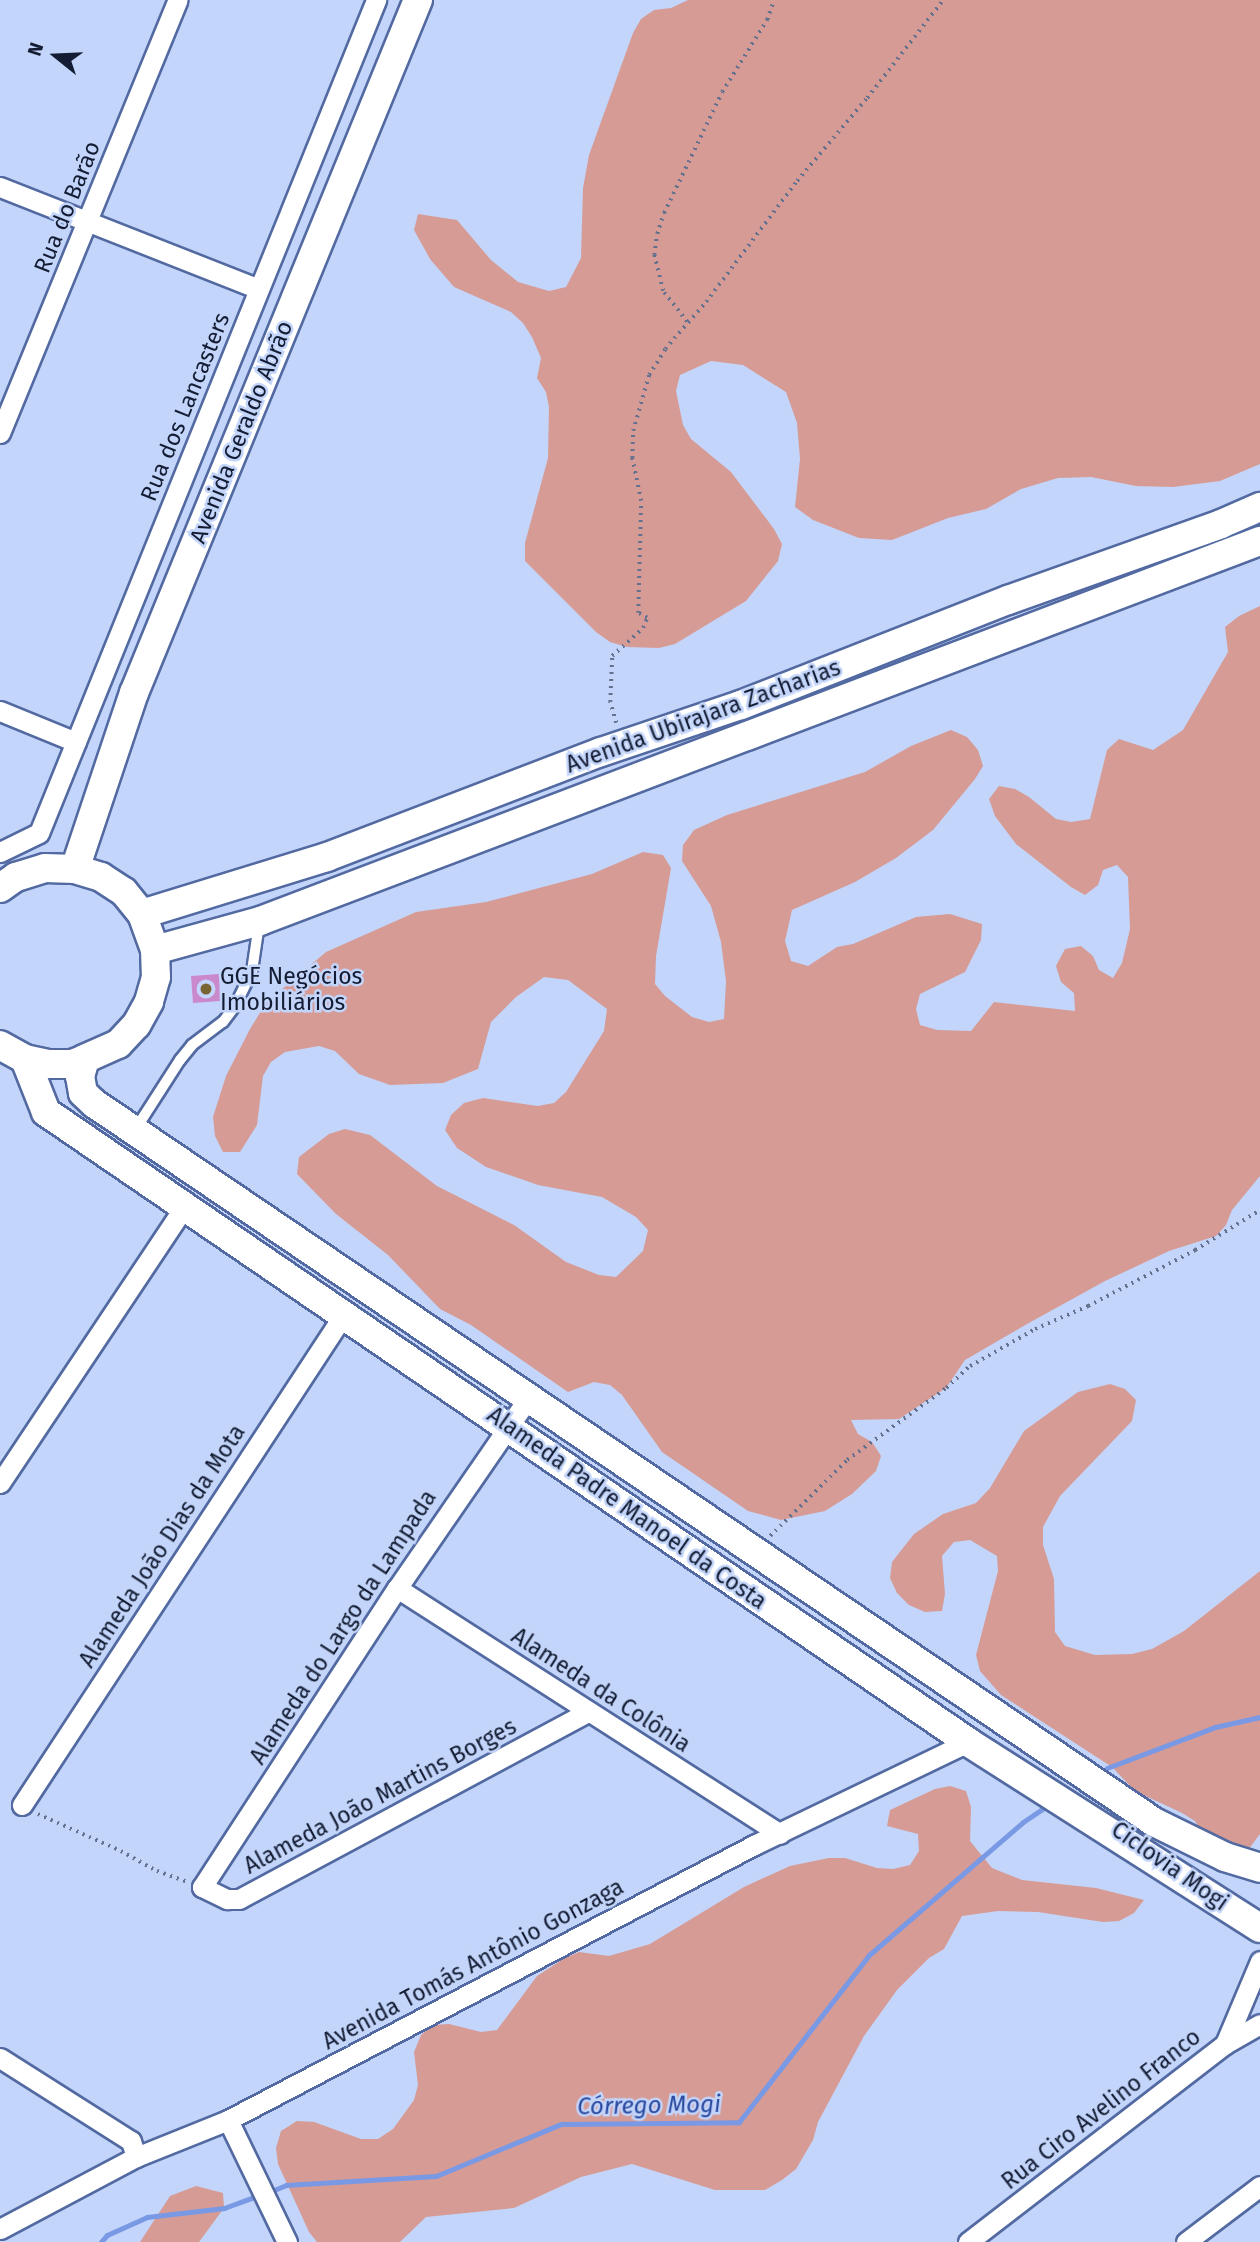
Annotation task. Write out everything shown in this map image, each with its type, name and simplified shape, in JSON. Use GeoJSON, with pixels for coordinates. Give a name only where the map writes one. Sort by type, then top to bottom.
{"type":"FeatureCollection","features":[{"type":"Feature","properties":{"kind":"main road","name":"Avenida Geraldo Abrão"},"geometry":{"type":"LineString","coordinates":[[75,869],[134,693],[418,0]]}},
{"type":"Feature","properties":{"kind":"main road","name":"Avenida Ubirajara Zacharias"},"geometry":{"type":"LineString","coordinates":[[142,914],[327,857],[618,746],[741,705],[1008,600],[1260,507]]}},
{"type":"Feature","properties":{"kind":"main road","name":"Avenida Ubirajara Zacharias"},"geometry":{"type":"LineString","coordinates":[[155,950],[260,920],[1260,541]]}},
{"type":"Feature","properties":{"kind":"main road"},"geometry":{"type":"LineString","coordinates":[[0,888],[16,877],[45,869],[75,869],[102,877],[124,892],[142,914],[155,950],[156,977],[149,1002],[136,1026],[118,1044],[85,1059],[48,1064],[25,1059],[0,1045]]}},
{"type":"Feature","properties":{"kind":"main road","name":"Alameda Padre Manoel da Costa"},"geometry":{"type":"LineString","coordinates":[[25,1059],[46,1112],[968,1742],[1260,1928]]}},
{"type":"Feature","properties":{"kind":"main road","name":"Alameda Padre Manoel da Costa"},"geometry":{"type":"LineString","coordinates":[[85,1059],[80,1076],[83,1093],[134,1130],[1154,1822],[1225,1857],[1260,1868]]}},
{"type":"Feature","properties":{"kind":"street","name":"Rua do Barão"},"geometry":{"type":"LineString","coordinates":[[0,433],[178,0]]}},
{"type":"Feature","properties":{"kind":"street","name":"Rua dos Lancasters"},"geometry":{"type":"LineString","coordinates":[[0,852],[39,833],[376,0]]}},
{"type":"Feature","properties":{"kind":"street"},"geometry":{"type":"LineString","coordinates":[[0,187],[259,289]]}},
{"type":"Feature","properties":{"kind":"street"},"geometry":{"type":"LineString","coordinates":[[0,712],[76,742]]}},
{"type":"Feature","properties":{"kind":"street"},"geometry":{"type":"LineString","coordinates":[[0,1483],[185,1206]]}},
{"type":"Feature","properties":{"kind":"street","name":"Alameda João Dias da Mota"},"geometry":{"type":"LineString","coordinates":[[22,1805],[344,1314]]}},
{"type":"Feature","properties":{"kind":"street","name":"Alameda do Largo da Lampada"},"geometry":{"type":"LineString","coordinates":[[202,1887],[397,1588],[529,1396]]}},
{"type":"Feature","properties":{"kind":"street","name":"Alameda da Colônia"},"geometry":{"type":"LineString","coordinates":[[397,1588],[780,1834]]}},
{"type":"Feature","properties":{"kind":"street","name":"Alameda João Martins Borges"},"geometry":{"type":"LineString","coordinates":[[202,1887],[227,1899],[240,1899],[589,1711]]}},
{"type":"Feature","properties":{"kind":"street","name":"Avenida Tomás Antônio Gonzaga"},"geometry":{"type":"LineString","coordinates":[[0,2229],[135,2157],[228,2120],[780,1834],[968,1742]]}},
{"type":"Feature","properties":{"kind":"street","name":"Rua Ciro Avelino Franco"},"geometry":{"type":"LineString","coordinates":[[968,2242],[1225,2044],[1260,1961]]}},
{"type":"Feature","properties":{"kind":"street"},"geometry":{"type":"LineString","coordinates":[[1225,2044],[1260,2024]]}},
{"type":"Feature","properties":{"kind":"street"},"geometry":{"type":"LineString","coordinates":[[0,2058],[131,2141],[135,2157]]}},
{"type":"Feature","properties":{"kind":"street"},"geometry":{"type":"LineString","coordinates":[[228,2120],[287,2242]]}},
{"type":"Feature","properties":{"kind":"street"},"geometry":{"type":"LineString","coordinates":[[1186,2242],[1260,2186]]}},
{"type":"Feature","properties":{"kind":"lane"},"geometry":{"type":"LineString","coordinates":[[134,1130],[192,1045],[223,1022],[235,1006],[252,971],[260,920]]}},
{"type":"Feature","properties":{"kind":"path"},"geometry":{"type":"LineString","coordinates":[[687,322],[663,291],[654,255],[657,234],[722,92],[767,20],[774,0]]}},
{"type":"Feature","properties":{"kind":"path"},"geometry":{"type":"LineString","coordinates":[[618,746],[616,717],[610,702],[609,669],[612,656],[643,628],[647,618],[638,614],[640,501],[632,458],[633,431],[649,375],[782,200],[943,0]]}},
{"type":"Feature","properties":{"kind":"path"},"geometry":{"type":"LineString","coordinates":[[754,1550],[847,1460],[946,1388],[970,1366],[1035,1329],[1088,1306],[1195,1250],[1260,1210]]}},
{"type":"Feature","properties":{"kind":"path"},"geometry":{"type":"LineString","coordinates":[[22,1805],[121,1851],[157,1871],[202,1887]]}},
{"type":"Feature","properties":{"kind":"shaded area"},"geometry":{"type":"Polygon","coordinates":[[[688,0],[1260,0],[1260,464],[1220,481],[1173,487],[1136,486],[1091,477],[1058,478],[1021,489],[986,509],[948,518],[892,540],[859,538],[813,520],[795,507],[800,459],[797,423],[786,392],[743,365],[711,361],[680,375],[676,391],[683,425],[691,439],[731,472],[774,529],[782,544],[778,561],[746,601],[675,644],[659,648],[627,647],[610,642],[596,632],[525,561],[525,543],[548,458],[549,407],[546,392],[537,378],[541,358],[532,337],[523,323],[511,312],[454,287],[430,259],[414,230],[418,214],[457,220],[491,260],[518,282],[549,291],[566,287],[581,258],[583,188],[589,155],[633,33],[641,19],[654,10],[671,8],[688,0]]]}},
{"type":"Feature","properties":{"kind":"shaded area"},"geometry":{"type":"Polygon","coordinates":[[[1260,606],[1260,1176],[1232,1210],[1226,1225],[1216,1236],[1169,1251],[1105,1281],[1027,1324],[965,1360],[946,1388],[899,1419],[851,1420],[858,1434],[872,1442],[881,1456],[876,1471],[852,1494],[825,1511],[781,1520],[748,1511],[662,1452],[622,1395],[610,1385],[594,1382],[568,1392],[471,1325],[440,1309],[388,1255],[336,1214],[297,1174],[299,1157],[329,1134],[345,1129],[370,1135],[437,1186],[514,1225],[566,1262],[599,1275],[616,1277],[643,1251],[648,1230],[636,1217],[602,1197],[538,1185],[486,1167],[457,1148],[445,1130],[451,1115],[464,1103],[483,1098],[538,1106],[554,1103],[566,1092],[604,1031],[607,1009],[568,980],[544,977],[516,997],[491,1022],[478,1069],[443,1083],[390,1085],[359,1074],[335,1051],[319,1046],[285,1052],[271,1062],[263,1076],[257,1125],[240,1152],[223,1152],[215,1136],[213,1117],[226,1076],[266,1003],[326,952],[416,912],[486,902],[592,874],[643,852],[663,855],[671,868],[656,956],[655,984],[665,996],[692,1017],[709,1022],[724,1019],[726,981],[721,942],[711,906],[682,861],[683,845],[694,830],[727,815],[865,772],[911,746],[951,730],[967,737],[978,750],[983,766],[975,779],[933,830],[896,858],[855,882],[792,910],[785,941],[791,961],[808,966],[837,947],[853,944],[916,917],[950,914],[982,924],[981,940],[965,972],[920,994],[916,1009],[920,1025],[937,1030],[971,1031],[994,1002],[1075,1011],[1074,993],[1061,982],[1056,966],[1065,949],[1081,946],[1093,956],[1099,970],[1113,978],[1122,963],[1130,929],[1128,877],[1117,865],[1103,870],[1098,885],[1085,895],[1016,844],[995,816],[989,799],[999,786],[1015,789],[1056,819],[1071,822],[1090,819],[1107,750],[1119,739],[1153,750],[1183,730],[1228,652],[1225,627],[1239,616],[1260,606]]]}},
{"type":"Feature","properties":{"kind":"shaded area"},"geometry":{"type":"Polygon","coordinates":[[[1110,1384],[1125,1389],[1136,1400],[1132,1421],[1060,1496],[1043,1527],[1043,1545],[1054,1579],[1055,1632],[1065,1646],[1095,1655],[1132,1654],[1152,1649],[1184,1631],[1260,1571],[1260,1834],[1245,1854],[1203,1834],[1195,1821],[1182,1813],[1135,1791],[1112,1767],[1001,1695],[980,1671],[976,1655],[998,1571],[997,1556],[970,1540],[954,1542],[942,1556],[945,1594],[942,1611],[925,1612],[909,1605],[897,1593],[890,1578],[892,1562],[914,1534],[943,1514],[976,1503],[990,1488],[1024,1431],[1078,1392],[1110,1384]]]}},
{"type":"Feature","properties":{"kind":"shaded area"},"geometry":{"type":"Polygon","coordinates":[[[950,1786],[966,1791],[971,1807],[970,1841],[992,1868],[1022,1880],[1096,1888],[1144,1900],[1134,1913],[1119,1921],[1103,1922],[1038,1912],[998,1911],[962,1916],[944,1949],[929,1958],[897,1990],[864,2036],[818,2122],[813,2140],[796,2169],[782,2180],[765,2190],[715,2190],[632,2164],[581,2177],[514,2208],[426,2217],[400,2242],[317,2242],[309,2232],[278,2164],[276,2148],[281,2131],[297,2121],[314,2122],[361,2139],[378,2139],[393,2129],[414,2100],[418,2085],[414,2052],[421,2035],[433,2025],[449,2024],[481,2032],[497,2030],[537,1976],[565,1958],[579,1952],[609,1956],[650,1944],[744,1887],[790,1866],[829,1858],[845,1858],[877,1868],[893,1869],[910,1865],[919,1851],[918,1834],[887,1826],[890,1810],[935,1789],[950,1786]]]}},
{"type":"Feature","properties":{"kind":"shaded area"},"geometry":{"type":"Polygon","coordinates":[[[196,2186],[223,2193],[224,2208],[199,2242],[140,2242],[170,2196],[196,2186]]]}},
{"type":"Feature","properties":{"kind":"building","name":"GGE Negócios Imobiliários"},"geometry":{"type":"Polygon","coordinates":[[[219,974],[220,1001],[193,1003],[191,976],[219,974]]]}},
{"type":"Feature","properties":{"kind":"waterway","name":"Córrego Mogi"},"geometry":{"type":"LineString","coordinates":[[1107,1768],[1215,1727],[1260,1717]]}},
{"type":"Feature","properties":{"kind":"waterway","name":"Córrego Mogi"},"geometry":{"type":"LineString","coordinates":[[269,2192],[286,2185],[436,2176],[561,2124],[739,2122],[869,1955],[1023,1822],[1042,1809]]}},
{"type":"Feature","properties":{"kind":"waterway","name":"Córrego Mogi"},"geometry":{"type":"LineString","coordinates":[[101,2242],[107,2235],[147,2217],[224,2208],[260,2195]]}},
{"type":"Feature","properties":{"kind":"place","name":"GGE Negócios Imobiliários"},"geometry":{"type":"Point","coordinates":[206,989]}}]}
